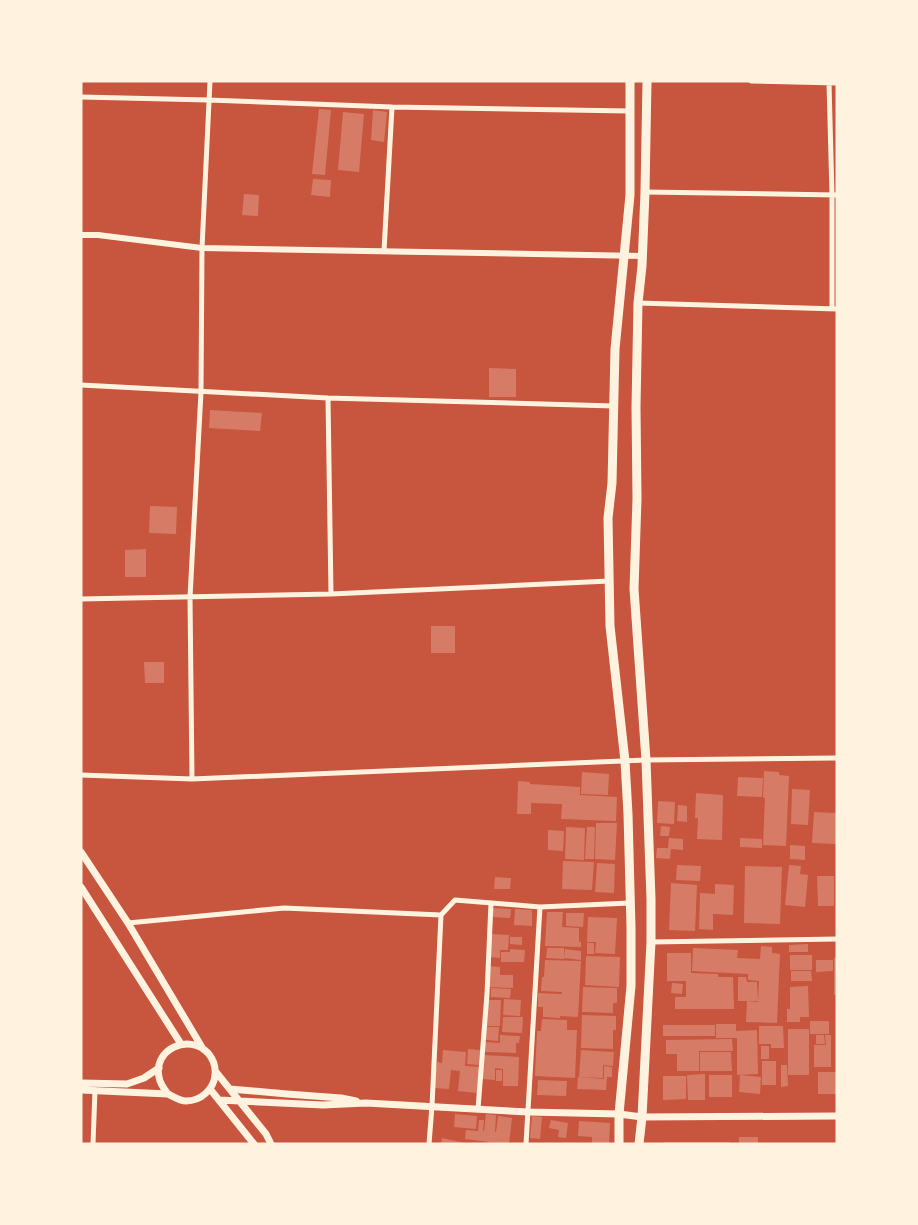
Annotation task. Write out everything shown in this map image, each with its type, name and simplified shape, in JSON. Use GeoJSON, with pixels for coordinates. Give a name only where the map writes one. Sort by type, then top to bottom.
{"type":"FeatureCollection","features":[{"type":"Feature","properties":{"kind":"highway"},"geometry":{"type":"LineString","coordinates":[[619,1144],[619,1114],[631,986],[631,927],[626,761],[610,626],[608,518],[612,483],[615,348],[630,195],[630,81]]}},
{"type":"Feature","properties":{"kind":"highway"},"geometry":{"type":"LineString","coordinates":[[639,1144],[651,942],[646,760],[634,589],[637,499],[638,302],[645,192],[646,81]]}},
{"type":"Feature","properties":{"kind":"main road"},"geometry":{"type":"LineString","coordinates":[[81,852],[128,923],[203,1048],[210,1055],[214,1063],[216,1072],[214,1080],[210,1089],[204,1095],[195,1100],[186,1101],[176,1099],[168,1094],[162,1086],[159,1077],[161,1059],[172,1047],[181,1044],[196,1045],[203,1048]]}},
{"type":"Feature","properties":{"kind":"main road"},"geometry":{"type":"LineString","coordinates":[[81,887],[181,1044]]}},
{"type":"Feature","properties":{"kind":"main road"},"geometry":{"type":"LineString","coordinates":[[81,1083],[127,1084],[144,1078],[159,1068]]}},
{"type":"Feature","properties":{"kind":"main road"},"geometry":{"type":"LineString","coordinates":[[216,1072],[266,1134],[271,1144]]}},
{"type":"Feature","properties":{"kind":"main road"},"geometry":{"type":"LineString","coordinates":[[210,1089],[254,1144]]}},
{"type":"Feature","properties":{"kind":"main road"},"geometry":{"type":"LineString","coordinates":[[230,1089],[342,1098],[366,1103]]}},
{"type":"Feature","properties":{"kind":"main road"},"geometry":{"type":"LineString","coordinates":[[81,1090],[168,1094]]}},
{"type":"Feature","properties":{"kind":"main road"},"geometry":{"type":"LineString","coordinates":[[219,1100],[323,1105],[366,1103],[528,1112],[619,1114],[642,1117],[837,1116]]}},
{"type":"Feature","properties":{"kind":"street"},"geometry":{"type":"LineString","coordinates":[[192,779],[190,597],[201,392],[202,248],[210,81]]}},
{"type":"Feature","properties":{"kind":"street"},"geometry":{"type":"LineString","coordinates":[[751,81],[837,83]]}},
{"type":"Feature","properties":{"kind":"street"},"geometry":{"type":"LineString","coordinates":[[638,302],[834,309],[834,195],[829,83]]}},
{"type":"Feature","properties":{"kind":"street"},"geometry":{"type":"LineString","coordinates":[[81,97],[392,107],[629,111]]}},
{"type":"Feature","properties":{"kind":"street"},"geometry":{"type":"LineString","coordinates":[[384,251],[392,107]]}},
{"type":"Feature","properties":{"kind":"street"},"geometry":{"type":"LineString","coordinates":[[645,192],[834,195]]}},
{"type":"Feature","properties":{"kind":"street"},"geometry":{"type":"LineString","coordinates":[[81,235],[98,235],[202,248],[642,256]]}},
{"type":"Feature","properties":{"kind":"street"},"geometry":{"type":"LineString","coordinates":[[81,385],[328,398],[614,406]]}},
{"type":"Feature","properties":{"kind":"street"},"geometry":{"type":"LineString","coordinates":[[328,398],[331,594]]}},
{"type":"Feature","properties":{"kind":"street"},"geometry":{"type":"LineString","coordinates":[[81,599],[331,594],[609,581]]}},
{"type":"Feature","properties":{"kind":"street"},"geometry":{"type":"LineString","coordinates":[[81,775],[192,779],[646,760],[837,758]]}},
{"type":"Feature","properties":{"kind":"street"},"geometry":{"type":"LineString","coordinates":[[429,1144],[440,915],[455,900],[540,907],[630,903]]}},
{"type":"Feature","properties":{"kind":"street"},"geometry":{"type":"LineString","coordinates":[[478,1109],[487,994],[491,903]]}},
{"type":"Feature","properties":{"kind":"street"},"geometry":{"type":"LineString","coordinates":[[526,1144],[540,907]]}},
{"type":"Feature","properties":{"kind":"street"},"geometry":{"type":"LineString","coordinates":[[128,923],[284,908],[440,915]]}},
{"type":"Feature","properties":{"kind":"street"},"geometry":{"type":"LineString","coordinates":[[651,942],[837,939]]}},
{"type":"Feature","properties":{"kind":"street"},"geometry":{"type":"LineString","coordinates":[[93,1144],[95,1090]]}},
{"type":"Feature","properties":{"kind":"building"},"geometry":{"type":"Polygon","coordinates":[[[319,109],[331,110],[325,175],[312,174],[319,109]]]}},
{"type":"Feature","properties":{"kind":"building"},"geometry":{"type":"Polygon","coordinates":[[[373,110],[387,112],[384,142],[371,140],[373,110]]]}},
{"type":"Feature","properties":{"kind":"building"},"geometry":{"type":"Polygon","coordinates":[[[343,112],[364,114],[359,172],[338,170],[343,112]]]}},
{"type":"Feature","properties":{"kind":"building"},"geometry":{"type":"Polygon","coordinates":[[[313,179],[331,180],[330,197],[311,195],[313,179]]]}},
{"type":"Feature","properties":{"kind":"building"},"geometry":{"type":"Polygon","coordinates":[[[244,194],[259,195],[258,216],[242,215],[244,194]]]}},
{"type":"Feature","properties":{"kind":"building"},"geometry":{"type":"Polygon","coordinates":[[[489,368],[516,369],[516,397],[489,397],[489,368]]]}},
{"type":"Feature","properties":{"kind":"building"},"geometry":{"type":"Polygon","coordinates":[[[210,410],[262,413],[260,431],[209,428],[210,410]]]}},
{"type":"Feature","properties":{"kind":"building"},"geometry":{"type":"Polygon","coordinates":[[[150,506],[177,507],[176,534],[149,533],[150,506]]]}},
{"type":"Feature","properties":{"kind":"building"},"geometry":{"type":"Polygon","coordinates":[[[146,549],[146,577],[125,577],[125,550],[146,549]]]}},
{"type":"Feature","properties":{"kind":"building"},"geometry":{"type":"Polygon","coordinates":[[[431,626],[455,626],[455,653],[431,653],[431,626]]]}},
{"type":"Feature","properties":{"kind":"building"},"geometry":{"type":"Polygon","coordinates":[[[144,662],[164,662],[164,683],[145,683],[144,662]]]}},
{"type":"Feature","properties":{"kind":"building"},"geometry":{"type":"Polygon","coordinates":[[[764,771],[779,772],[779,775],[789,776],[786,846],[763,845],[764,771]]]}},
{"type":"Feature","properties":{"kind":"building"},"geometry":{"type":"Polygon","coordinates":[[[582,772],[609,774],[608,795],[581,794],[582,772]]]}},
{"type":"Feature","properties":{"kind":"building"},"geometry":{"type":"Polygon","coordinates":[[[738,777],[763,778],[762,797],[737,796],[738,777]]]}},
{"type":"Feature","properties":{"kind":"building"},"geometry":{"type":"Polygon","coordinates":[[[518,781],[530,782],[530,784],[580,787],[580,795],[617,797],[616,821],[561,819],[562,804],[531,803],[531,814],[517,814],[518,781]]]}},
{"type":"Feature","properties":{"kind":"building"},"geometry":{"type":"Polygon","coordinates":[[[792,789],[810,790],[808,825],[791,824],[792,789]]]}},
{"type":"Feature","properties":{"kind":"building"},"geometry":{"type":"Polygon","coordinates":[[[696,793],[723,795],[722,840],[697,839],[698,818],[695,818],[696,793]]]}},
{"type":"Feature","properties":{"kind":"building"},"geometry":{"type":"Polygon","coordinates":[[[658,801],[675,802],[674,824],[657,823],[658,801]]]}},
{"type":"Feature","properties":{"kind":"building"},"geometry":{"type":"Polygon","coordinates":[[[678,805],[687,806],[687,822],[677,821],[678,805]]]}},
{"type":"Feature","properties":{"kind":"building"},"geometry":{"type":"Polygon","coordinates":[[[814,812],[837,813],[836,844],[812,843],[814,812]]]}},
{"type":"Feature","properties":{"kind":"building"},"geometry":{"type":"Polygon","coordinates":[[[596,823],[617,823],[615,860],[595,859],[596,823]]]}},
{"type":"Feature","properties":{"kind":"building"},"geometry":{"type":"Polygon","coordinates":[[[661,826],[670,827],[669,836],[660,836],[661,826]]]}},
{"type":"Feature","properties":{"kind":"building"},"geometry":{"type":"Polygon","coordinates":[[[566,827],[585,828],[584,860],[565,859],[566,827]]]}},
{"type":"Feature","properties":{"kind":"building"},"geometry":{"type":"Polygon","coordinates":[[[587,827],[595,827],[594,859],[585,859],[587,827]]]}},
{"type":"Feature","properties":{"kind":"building"},"geometry":{"type":"Polygon","coordinates":[[[548,830],[564,831],[563,851],[548,850],[548,830]]]}},
{"type":"Feature","properties":{"kind":"building"},"geometry":{"type":"Polygon","coordinates":[[[669,838],[683,839],[683,850],[671,849],[670,859],[656,858],[657,848],[668,848],[669,838]]]}},
{"type":"Feature","properties":{"kind":"building"},"geometry":{"type":"Polygon","coordinates":[[[740,838],[762,839],[762,848],[740,847],[740,838]]]}},
{"type":"Feature","properties":{"kind":"building"},"geometry":{"type":"Polygon","coordinates":[[[790,845],[805,846],[805,860],[790,859],[790,845]]]}},
{"type":"Feature","properties":{"kind":"building"},"geometry":{"type":"Polygon","coordinates":[[[563,861],[594,862],[592,890],[562,889],[563,861]]]}},
{"type":"Feature","properties":{"kind":"building"},"geometry":{"type":"Polygon","coordinates":[[[597,863],[615,864],[614,893],[595,892],[597,863]]]}},
{"type":"Feature","properties":{"kind":"building"},"geometry":{"type":"Polygon","coordinates":[[[677,865],[701,866],[700,881],[676,880],[677,865]]]}},
{"type":"Feature","properties":{"kind":"building"},"geometry":{"type":"Polygon","coordinates":[[[789,865],[801,866],[800,874],[808,875],[805,907],[785,905],[789,865]]]}},
{"type":"Feature","properties":{"kind":"building"},"geometry":{"type":"Polygon","coordinates":[[[745,866],[782,867],[780,924],[744,923],[745,866]]]}},
{"type":"Feature","properties":{"kind":"building"},"geometry":{"type":"Polygon","coordinates":[[[817,876],[834,876],[834,906],[818,906],[817,876]]]}},
{"type":"Feature","properties":{"kind":"building"},"geometry":{"type":"Polygon","coordinates":[[[495,877],[511,878],[510,889],[494,889],[495,877]]]}},
{"type":"Feature","properties":{"kind":"building"},"geometry":{"type":"Polygon","coordinates":[[[671,883],[697,885],[695,931],[669,930],[671,883]]]}},
{"type":"Feature","properties":{"kind":"building"},"geometry":{"type":"Polygon","coordinates":[[[715,884],[734,885],[733,915],[713,914],[713,930],[699,929],[700,893],[715,894],[715,884]]]}},
{"type":"Feature","properties":{"kind":"building"},"geometry":{"type":"Polygon","coordinates":[[[492,908],[511,909],[510,918],[492,917],[492,908]]]}},
{"type":"Feature","properties":{"kind":"building"},"geometry":{"type":"Polygon","coordinates":[[[515,909],[532,910],[532,926],[514,925],[515,909]]]}},
{"type":"Feature","properties":{"kind":"building"},"geometry":{"type":"Polygon","coordinates":[[[547,912],[563,912],[562,927],[579,928],[581,947],[545,946],[547,912]]]}},
{"type":"Feature","properties":{"kind":"building"},"geometry":{"type":"Polygon","coordinates":[[[566,913],[584,913],[583,927],[566,926],[566,913]]]}},
{"type":"Feature","properties":{"kind":"building"},"geometry":{"type":"Polygon","coordinates":[[[588,917],[617,918],[615,954],[595,953],[596,942],[587,942],[588,917]]]}},
{"type":"Feature","properties":{"kind":"building"},"geometry":{"type":"Polygon","coordinates":[[[491,934],[509,935],[508,950],[500,950],[500,958],[490,957],[491,934]]]}},
{"type":"Feature","properties":{"kind":"building"},"geometry":{"type":"Polygon","coordinates":[[[510,937],[522,937],[522,945],[510,944],[510,937]]]}},
{"type":"Feature","properties":{"kind":"building"},"geometry":{"type":"Polygon","coordinates":[[[587,943],[594,943],[594,954],[587,954],[587,943]]]}},
{"type":"Feature","properties":{"kind":"building"},"geometry":{"type":"Polygon","coordinates":[[[808,944],[808,952],[789,952],[789,945],[808,944]]]}},
{"type":"Feature","properties":{"kind":"building"},"geometry":{"type":"Polygon","coordinates":[[[761,946],[772,947],[772,953],[780,954],[777,1023],[746,1022],[747,1001],[758,1002],[759,981],[748,980],[748,974],[692,971],[693,948],[738,950],[737,958],[760,959],[761,946]]]}},
{"type":"Feature","properties":{"kind":"building"},"geometry":{"type":"Polygon","coordinates":[[[547,948],[564,948],[564,959],[546,958],[547,948]]]}},
{"type":"Feature","properties":{"kind":"building"},"geometry":{"type":"Polygon","coordinates":[[[510,949],[525,950],[524,962],[501,962],[501,952],[510,952],[510,949]]]}},
{"type":"Feature","properties":{"kind":"building"},"geometry":{"type":"Polygon","coordinates":[[[565,949],[581,951],[581,960],[564,958],[565,949]]]}},
{"type":"Feature","properties":{"kind":"building"},"geometry":{"type":"Polygon","coordinates":[[[667,953],[691,953],[691,973],[718,974],[718,977],[733,977],[734,1009],[675,1009],[675,997],[686,997],[686,981],[667,981],[667,953]]]}},
{"type":"Feature","properties":{"kind":"building"},"geometry":{"type":"Polygon","coordinates":[[[790,955],[812,955],[812,970],[790,970],[790,955]]]}},
{"type":"Feature","properties":{"kind":"building"},"geometry":{"type":"Polygon","coordinates":[[[586,956],[620,957],[619,987],[585,985],[586,956]]]}},
{"type":"Feature","properties":{"kind":"building"},"geometry":{"type":"Polygon","coordinates":[[[834,958],[837,958],[837,995],[834,995],[834,958]]]}},
{"type":"Feature","properties":{"kind":"building"},"geometry":{"type":"Polygon","coordinates":[[[545,960],[581,961],[578,1017],[543,1017],[543,1007],[538,1007],[538,993],[562,994],[562,992],[541,991],[545,960]]]}},
{"type":"Feature","properties":{"kind":"building"},"geometry":{"type":"Polygon","coordinates":[[[816,960],[833,960],[833,971],[816,972],[816,960]]]}},
{"type":"Feature","properties":{"kind":"building"},"geometry":{"type":"Polygon","coordinates":[[[489,966],[500,967],[500,975],[513,975],[513,988],[488,987],[489,966]]]}},
{"type":"Feature","properties":{"kind":"building"},"geometry":{"type":"Polygon","coordinates":[[[791,971],[811,971],[812,981],[791,981],[791,971]]]}},
{"type":"Feature","properties":{"kind":"building"},"geometry":{"type":"Polygon","coordinates":[[[738,977],[746,977],[747,982],[757,982],[758,1001],[738,1001],[738,977]]]}},
{"type":"Feature","properties":{"kind":"building"},"geometry":{"type":"Polygon","coordinates":[[[672,983],[683,984],[682,994],[671,993],[672,983]]]}},
{"type":"Feature","properties":{"kind":"building"},"geometry":{"type":"Polygon","coordinates":[[[808,986],[809,1017],[800,1017],[800,1022],[787,1022],[787,1009],[790,1009],[790,987],[808,986]]]}},
{"type":"Feature","properties":{"kind":"building"},"geometry":{"type":"Polygon","coordinates":[[[583,987],[617,988],[617,1003],[613,1003],[613,1013],[582,1012],[583,987]]]}},
{"type":"Feature","properties":{"kind":"building"},"geometry":{"type":"Polygon","coordinates":[[[491,988],[511,989],[510,998],[491,997],[491,988]]]}},
{"type":"Feature","properties":{"kind":"building"},"geometry":{"type":"Polygon","coordinates":[[[504,999],[521,1000],[520,1016],[503,1015],[504,999]]]}},
{"type":"Feature","properties":{"kind":"building"},"geometry":{"type":"Polygon","coordinates":[[[488,1000],[501,1000],[500,1026],[487,1026],[488,1000]]]}},
{"type":"Feature","properties":{"kind":"building"},"geometry":{"type":"Polygon","coordinates":[[[582,1015],[616,1016],[616,1030],[613,1030],[613,1049],[581,1048],[582,1015]]]}},
{"type":"Feature","properties":{"kind":"building"},"geometry":{"type":"Polygon","coordinates":[[[503,1017],[523,1017],[522,1033],[502,1032],[503,1017]]]}},
{"type":"Feature","properties":{"kind":"building"},"geometry":{"type":"Polygon","coordinates":[[[542,1019],[567,1020],[567,1030],[577,1030],[575,1078],[535,1076],[537,1031],[541,1031],[542,1019]]]}},
{"type":"Feature","properties":{"kind":"building"},"geometry":{"type":"Polygon","coordinates":[[[810,1021],[829,1021],[829,1034],[810,1034],[810,1021]]]}},
{"type":"Feature","properties":{"kind":"building"},"geometry":{"type":"Polygon","coordinates":[[[716,1024],[736,1024],[736,1031],[757,1030],[758,1074],[737,1075],[737,1038],[716,1038],[716,1024]]]}},
{"type":"Feature","properties":{"kind":"building"},"geometry":{"type":"Polygon","coordinates":[[[663,1025],[715,1025],[715,1036],[663,1036],[663,1025]]]}},
{"type":"Feature","properties":{"kind":"building"},"geometry":{"type":"Polygon","coordinates":[[[759,1026],[783,1026],[784,1048],[771,1048],[771,1044],[759,1044],[759,1026]]]}},
{"type":"Feature","properties":{"kind":"building"},"geometry":{"type":"Polygon","coordinates":[[[486,1027],[499,1027],[498,1041],[486,1040],[486,1027]]]}},
{"type":"Feature","properties":{"kind":"building"},"geometry":{"type":"Polygon","coordinates":[[[788,1029],[809,1029],[809,1075],[788,1075],[788,1029]]]}},
{"type":"Feature","properties":{"kind":"building"},"geometry":{"type":"Polygon","coordinates":[[[500,1035],[520,1036],[519,1043],[516,1043],[516,1053],[484,1052],[485,1042],[500,1043],[500,1035]]]}},
{"type":"Feature","properties":{"kind":"building"},"geometry":{"type":"Polygon","coordinates":[[[816,1035],[824,1035],[825,1044],[816,1044],[816,1035]]]}},
{"type":"Feature","properties":{"kind":"building"},"geometry":{"type":"Polygon","coordinates":[[[825,1035],[831,1035],[831,1067],[814,1067],[814,1045],[826,1045],[825,1035]]]}},
{"type":"Feature","properties":{"kind":"building"},"geometry":{"type":"Polygon","coordinates":[[[732,1039],[733,1051],[699,1051],[699,1071],[677,1071],[677,1054],[666,1054],[666,1040],[732,1039]]]}},
{"type":"Feature","properties":{"kind":"building"},"geometry":{"type":"Polygon","coordinates":[[[761,1046],[769,1046],[769,1059],[761,1059],[761,1046]]]}},
{"type":"Feature","properties":{"kind":"building"},"geometry":{"type":"Polygon","coordinates":[[[468,1049],[480,1050],[479,1065],[467,1064],[468,1049]]]}},
{"type":"Feature","properties":{"kind":"building"},"geometry":{"type":"Polygon","coordinates":[[[443,1050],[466,1052],[465,1066],[480,1067],[477,1093],[458,1091],[460,1071],[451,1070],[449,1089],[434,1088],[437,1062],[442,1063],[443,1050]]]}},
{"type":"Feature","properties":{"kind":"building"},"geometry":{"type":"Polygon","coordinates":[[[581,1050],[614,1052],[613,1066],[603,1065],[603,1078],[579,1077],[581,1050]]]}},
{"type":"Feature","properties":{"kind":"building"},"geometry":{"type":"Polygon","coordinates":[[[700,1052],[731,1052],[732,1071],[700,1071],[700,1052]]]}},
{"type":"Feature","properties":{"kind":"building"},"geometry":{"type":"Polygon","coordinates":[[[484,1055],[519,1057],[518,1086],[503,1086],[503,1069],[495,1068],[495,1080],[482,1079],[484,1055]]]}},
{"type":"Feature","properties":{"kind":"building"},"geometry":{"type":"Polygon","coordinates":[[[762,1061],[776,1061],[776,1085],[762,1085],[762,1061]]]}},
{"type":"Feature","properties":{"kind":"building"},"geometry":{"type":"Polygon","coordinates":[[[781,1065],[787,1065],[788,1086],[781,1087],[781,1065]]]}},
{"type":"Feature","properties":{"kind":"building"},"geometry":{"type":"Polygon","coordinates":[[[604,1066],[612,1067],[612,1077],[607,1077],[606,1090],[577,1089],[578,1077],[604,1079],[604,1066]]]}},
{"type":"Feature","properties":{"kind":"building"},"geometry":{"type":"Polygon","coordinates":[[[496,1070],[502,1070],[502,1081],[496,1081],[496,1070]]]}},
{"type":"Feature","properties":{"kind":"building"},"geometry":{"type":"Polygon","coordinates":[[[818,1072],[836,1072],[836,1094],[818,1094],[818,1072]]]}},
{"type":"Feature","properties":{"kind":"building"},"geometry":{"type":"Polygon","coordinates":[[[705,1074],[705,1100],[688,1100],[687,1075],[705,1074]]]}},
{"type":"Feature","properties":{"kind":"building"},"geometry":{"type":"Polygon","coordinates":[[[709,1075],[732,1075],[732,1097],[709,1097],[709,1075]]]}},
{"type":"Feature","properties":{"kind":"building"},"geometry":{"type":"Polygon","coordinates":[[[740,1075],[761,1077],[760,1094],[739,1092],[740,1075]]]}},
{"type":"Feature","properties":{"kind":"building"},"geometry":{"type":"Polygon","coordinates":[[[663,1076],[686,1076],[686,1099],[663,1100],[663,1076]]]}},
{"type":"Feature","properties":{"kind":"building"},"geometry":{"type":"Polygon","coordinates":[[[538,1080],[567,1081],[566,1096],[537,1095],[538,1080]]]}},
{"type":"Feature","properties":{"kind":"building"},"geometry":{"type":"Polygon","coordinates":[[[455,1114],[477,1116],[476,1129],[454,1127],[455,1114]]]}},
{"type":"Feature","properties":{"kind":"building"},"geometry":{"type":"Polygon","coordinates":[[[486,1114],[496,1115],[495,1132],[498,1116],[512,1118],[509,1144],[488,1144],[489,1142],[465,1139],[466,1130],[478,1131],[479,1120],[484,1120],[484,1131],[486,1114]]]}},
{"type":"Feature","properties":{"kind":"building"},"geometry":{"type":"Polygon","coordinates":[[[532,1116],[542,1117],[540,1139],[530,1138],[532,1116]]]}},
{"type":"Feature","properties":{"kind":"building"},"geometry":{"type":"Polygon","coordinates":[[[551,1120],[568,1123],[566,1138],[558,1137],[559,1130],[549,1128],[551,1120]]]}},
{"type":"Feature","properties":{"kind":"building"},"geometry":{"type":"Polygon","coordinates":[[[579,1121],[610,1123],[609,1144],[592,1144],[592,1137],[578,1136],[579,1121]]]}},
{"type":"Feature","properties":{"kind":"building"},"geometry":{"type":"Polygon","coordinates":[[[739,1137],[758,1137],[758,1144],[739,1144],[739,1137]]]}},
{"type":"Feature","properties":{"kind":"building"},"geometry":{"type":"Polygon","coordinates":[[[442,1138],[465,1143],[465,1144],[441,1144],[442,1138]]]}},
{"type":"Feature","properties":{"kind":"building"},"geometry":{"type":"Polygon","coordinates":[[[664,1142],[730,1142],[730,1144],[664,1144],[664,1142]]]}}]}
